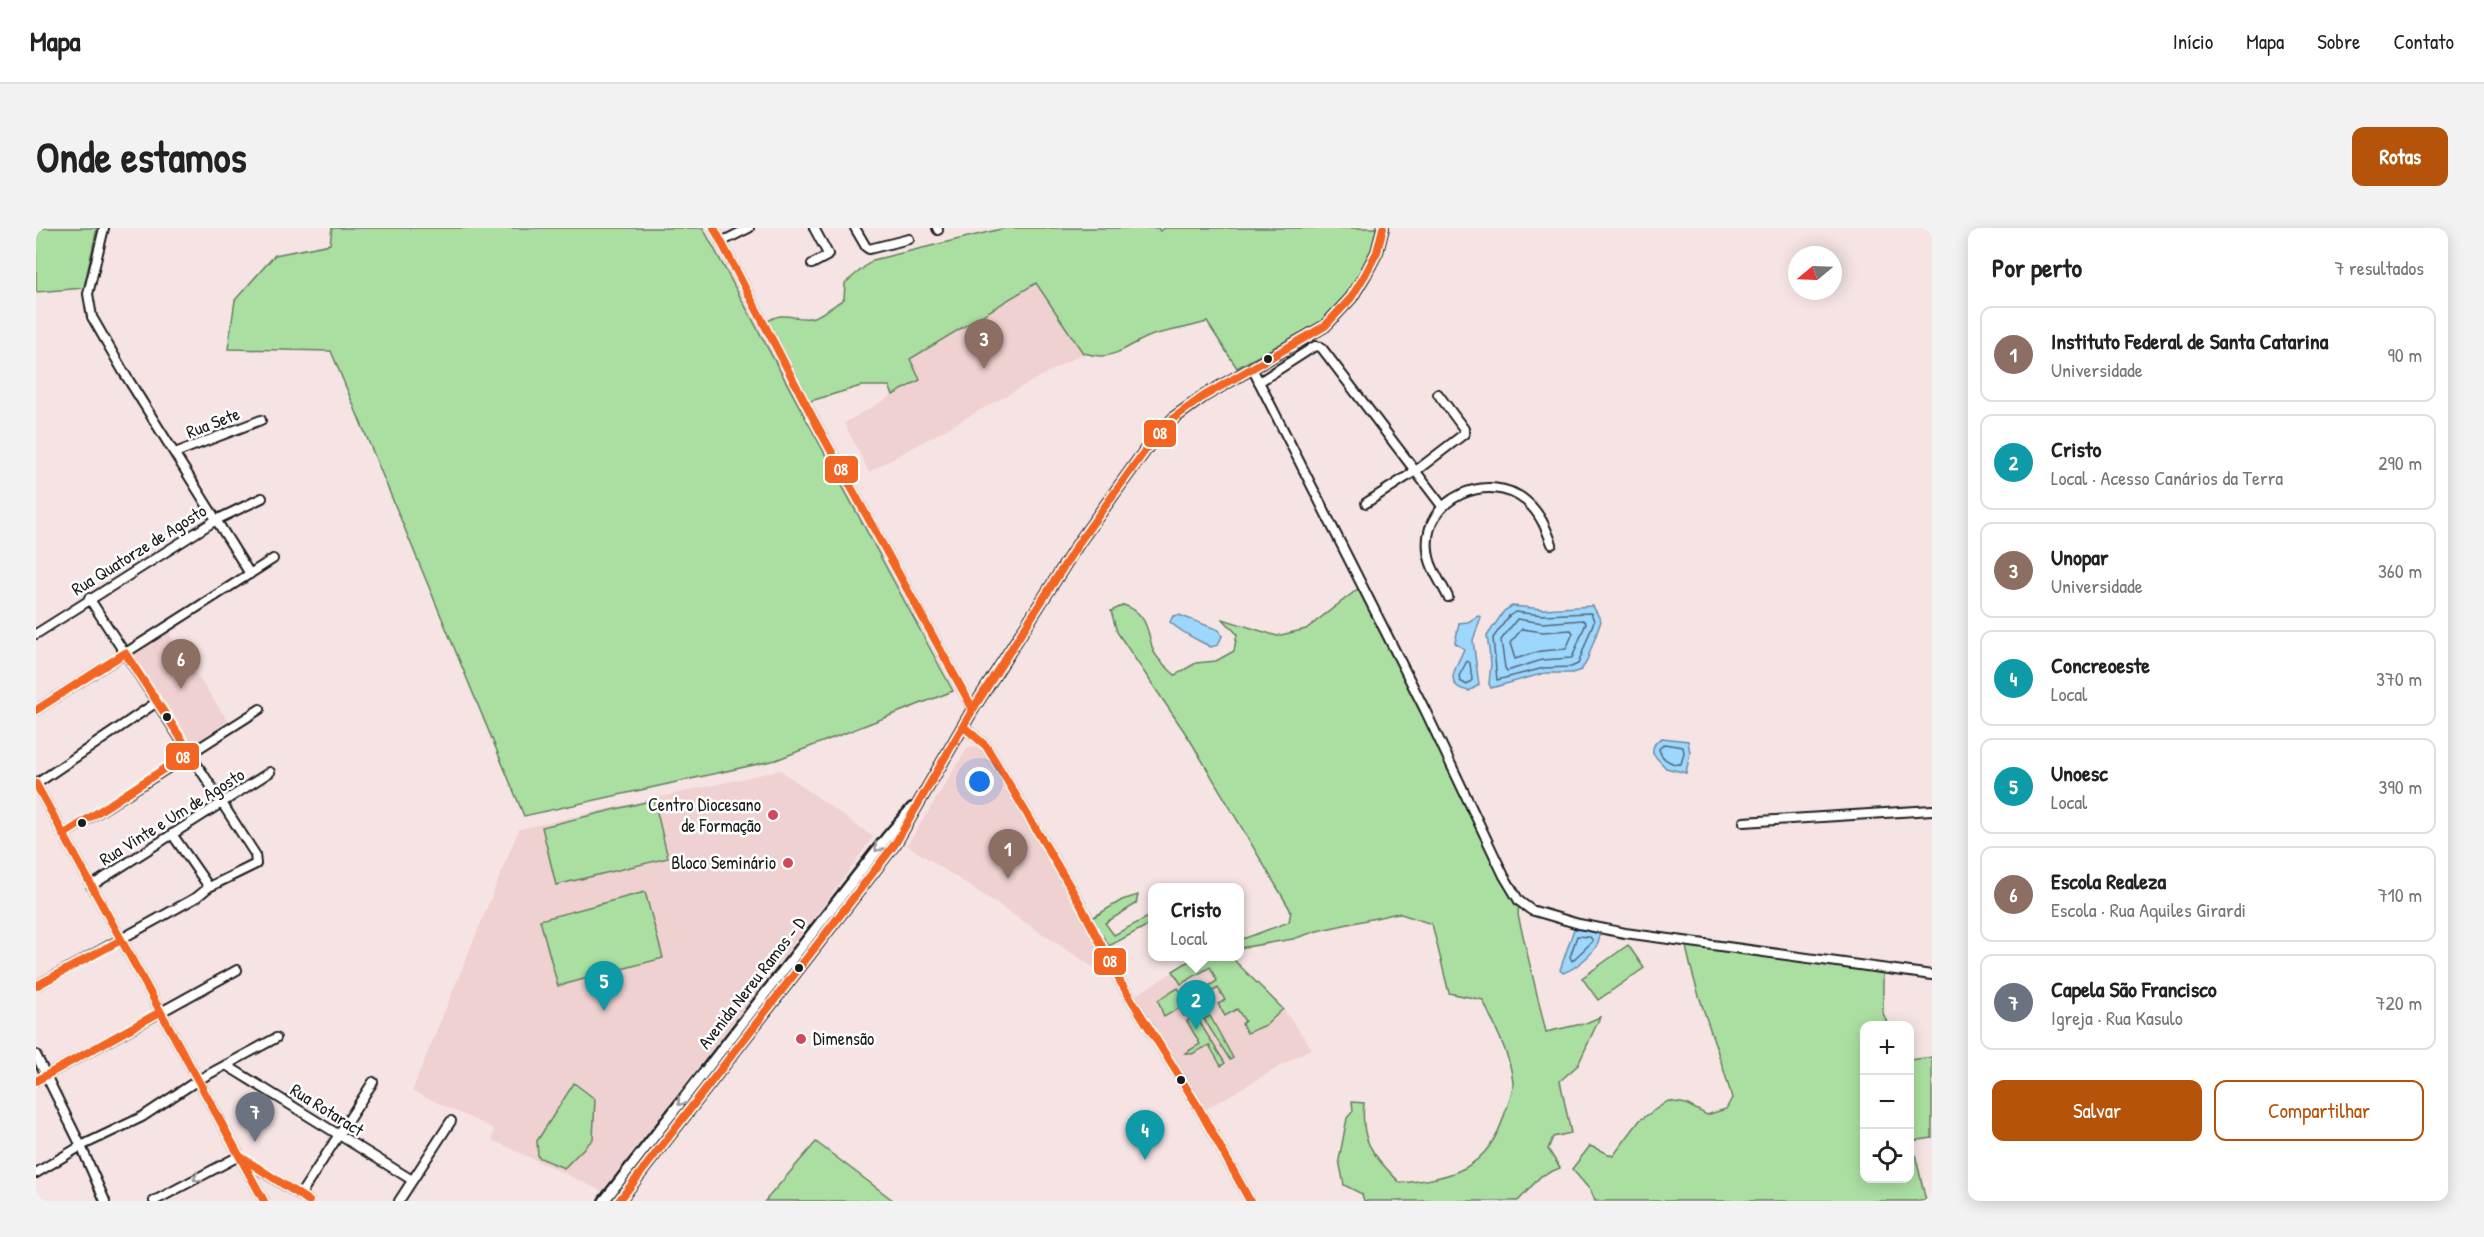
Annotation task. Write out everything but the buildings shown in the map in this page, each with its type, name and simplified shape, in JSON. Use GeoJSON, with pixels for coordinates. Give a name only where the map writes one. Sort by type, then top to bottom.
{"type":"FeatureCollection","features":[{"type":"Feature","properties":{"kind":"street"},"geometry":{"type":"LineString","coordinates":[[104,228],[88,294],[92,317],[102,338],[250,574]]}},
{"type":"Feature","properties":{"kind":"street"},"geometry":{"type":"LineString","coordinates":[[714,228],[847,481],[973,708]]}},
{"type":"Feature","properties":{"kind":"street"},"geometry":{"type":"LineString","coordinates":[[721,242],[749,228]]}},
{"type":"Feature","properties":{"kind":"street"},"geometry":{"type":"LineString","coordinates":[[812,264],[828,254],[814,228]]}},
{"type":"Feature","properties":{"kind":"street"},"geometry":{"type":"LineString","coordinates":[[855,228],[869,249],[909,239]]}},
{"type":"Feature","properties":{"kind":"street","name":"Avenida Nereu Ramos - D"},"geometry":{"type":"LineString","coordinates":[[619,1201],[896,844],[973,708],[1080,541],[1149,445],[1176,417],[1204,396],[1324,326],[1350,298],[1365,274],[1377,252],[1383,228]]}},
{"type":"Feature","properties":{"kind":"street"},"geometry":{"type":"LineString","coordinates":[[1259,382],[1315,346],[1321,347],[1417,470],[1442,506]]}},
{"type":"Feature","properties":{"kind":"street"},"geometry":{"type":"LineString","coordinates":[[1252,368],[1425,710],[1504,876],[1519,901],[1531,910],[1605,930],[1932,975]]}},
{"type":"Feature","properties":{"kind":"street"},"geometry":{"type":"LineString","coordinates":[[1366,503],[1417,470],[1464,434],[1464,429],[1438,394]]}},
{"type":"Feature","properties":{"kind":"street","name":"Rua Sete"},"geometry":{"type":"LineString","coordinates":[[175,453],[261,420]]}},
{"type":"Feature","properties":{"kind":"street"},"geometry":{"type":"LineString","coordinates":[[1448,597],[1431,564],[1427,549],[1430,533],[1442,506],[1468,491],[1486,487],[1501,488],[1526,501],[1537,511],[1545,524],[1552,544]]}},
{"type":"Feature","properties":{"kind":"street","name":"Rua Quatorze de Agosto"},"geometry":{"type":"LineString","coordinates":[[36,634],[89,598],[216,520],[262,498]]}},
{"type":"Feature","properties":{"kind":"street"},"geometry":{"type":"LineString","coordinates":[[36,710],[273,559]]}},
{"type":"Feature","properties":{"kind":"street"},"geometry":{"type":"LineString","coordinates":[[36,986],[197,897],[209,887],[256,864],[255,854],[89,598]]}},
{"type":"Feature","properties":{"kind":"street"},"geometry":{"type":"LineString","coordinates":[[157,702],[36,784],[264,1201]]}},
{"type":"Feature","properties":{"kind":"street"},"geometry":{"type":"LineString","coordinates":[[63,835],[190,752],[261,709]]}},
{"type":"Feature","properties":{"kind":"street"},"geometry":{"type":"LineString","coordinates":[[964,727],[986,746],[1011,787],[1078,900],[1121,983],[1197,1105],[1250,1201]]}},
{"type":"Feature","properties":{"kind":"street","name":"Rua Vinte e Um de Agosto"},"geometry":{"type":"LineString","coordinates":[[91,886],[270,772]]}},
{"type":"Feature","properties":{"kind":"street","name":"Avenida Nereu Ramos - D"},"geometry":{"type":"LineString","coordinates":[[604,1201],[886,837],[929,788]]}},
{"type":"Feature","properties":{"kind":"street"},"geometry":{"type":"LineString","coordinates":[[1744,822],[1932,810]]}},
{"type":"Feature","properties":{"kind":"street"},"geometry":{"type":"LineString","coordinates":[[172,834],[209,887]]}},
{"type":"Feature","properties":{"kind":"street"},"geometry":{"type":"LineString","coordinates":[[36,1081],[237,970]]}},
{"type":"Feature","properties":{"kind":"street"},"geometry":{"type":"LineString","coordinates":[[36,1173],[81,1146],[142,1117],[198,1080],[276,1038]]}},
{"type":"Feature","properties":{"kind":"street"},"geometry":{"type":"LineString","coordinates":[[36,1055],[81,1146],[105,1201]]}},
{"type":"Feature","properties":{"kind":"street","name":"Rua Rotaract"},"geometry":{"type":"LineString","coordinates":[[226,1065],[412,1180]]}},
{"type":"Feature","properties":{"kind":"street"},"geometry":{"type":"LineString","coordinates":[[698,1079],[708,1086]]}},
{"type":"Feature","properties":{"kind":"street"},"geometry":{"type":"LineString","coordinates":[[300,1195],[373,1082]]}},
{"type":"Feature","properties":{"kind":"street"},"geometry":{"type":"LineString","coordinates":[[399,1201],[451,1121]]}},
{"type":"Feature","properties":{"kind":"street"},"geometry":{"type":"LineString","coordinates":[[239,1156],[309,1201]]}},
{"type":"Feature","properties":{"kind":"street"},"geometry":{"type":"LineString","coordinates":[[154,1201],[239,1156]]}},
{"type":"Feature","properties":{"kind":"shaded area"},"geometry":{"type":"Polygon","coordinates":[[[1036,283],[1083,353],[869,472],[844,423],[919,380],[910,359],[1036,283]]]}},
{"type":"Feature","properties":{"kind":"shaded area"},"geometry":{"type":"Polygon","coordinates":[[[168,632],[228,721],[193,745],[133,656],[168,632]]]}},
{"type":"Feature","properties":{"kind":"shaded area"},"geometry":{"type":"Polygon","coordinates":[[[974,747],[981,750],[1001,782],[1077,912],[1111,979],[907,845],[967,749],[974,747]]]}},
{"type":"Feature","properties":{"kind":"shaded area"},"geometry":{"type":"Polygon","coordinates":[[[780,770],[873,837],[827,901],[602,1191],[492,1140],[494,1129],[412,1091],[519,829],[780,770]]]}},
{"type":"Feature","properties":{"kind":"shaded area"},"geometry":{"type":"Polygon","coordinates":[[[1191,961],[1204,961],[1283,1009],[1312,1048],[1206,1109],[1136,995],[1191,961]]]}},
{"type":"Feature","properties":{"kind":"green space"},"geometry":{"type":"Polygon","coordinates":[[[36,228],[97,228],[84,288],[36,292],[36,228]]]}},
{"type":"Feature","properties":{"kind":"green space"},"geometry":{"type":"Polygon","coordinates":[[[332,228],[703,228],[953,691],[776,760],[524,816],[331,351],[228,349],[235,300],[275,255],[330,244],[332,228]]]}},
{"type":"Feature","properties":{"kind":"green space"},"geometry":{"type":"Polygon","coordinates":[[[1005,228],[1158,228],[1160,231],[1165,228],[1377,228],[1372,250],[1361,272],[1346,295],[1320,322],[1237,368],[1207,322],[1150,336],[1108,355],[1083,353],[1036,283],[910,359],[920,380],[893,395],[889,386],[861,386],[807,402],[767,322],[783,316],[809,318],[822,313],[844,299],[845,283],[873,260],[1005,228]]]}},
{"type":"Feature","properties":{"kind":"green space"},"geometry":{"type":"Polygon","coordinates":[[[1362,586],[1519,901],[1518,915],[1546,1032],[1586,1023],[1600,1017],[1578,1065],[1560,1081],[1571,1133],[1553,1137],[1548,1149],[1560,1168],[1541,1176],[1518,1201],[1364,1201],[1362,1194],[1344,1185],[1339,1160],[1347,1118],[1353,1111],[1352,1102],[1364,1103],[1364,1129],[1371,1148],[1400,1183],[1452,1174],[1478,1159],[1498,1132],[1513,1089],[1509,1061],[1501,1040],[1483,1000],[1449,993],[1432,924],[1398,913],[1317,931],[1293,939],[1244,947],[1244,939],[1289,922],[1291,911],[1190,740],[1117,632],[1111,611],[1124,605],[1138,613],[1148,629],[1153,650],[1159,660],[1175,675],[1196,663],[1216,661],[1234,651],[1237,634],[1223,619],[1277,636],[1306,629],[1362,586]]]}},
{"type":"Feature","properties":{"kind":"green space"},"geometry":{"type":"Polygon","coordinates":[[[654,800],[668,858],[556,885],[542,827],[654,800]]]}},
{"type":"Feature","properties":{"kind":"green space"},"geometry":{"type":"Polygon","coordinates":[[[645,892],[663,958],[558,986],[540,920],[645,892]]]}},
{"type":"Feature","properties":{"kind":"green space"},"geometry":{"type":"Polygon","coordinates":[[[1138,895],[1136,904],[1105,923],[1114,935],[1148,917],[1148,925],[1109,946],[1092,918],[1122,900],[1138,895]]]}},
{"type":"Feature","properties":{"kind":"green space"},"geometry":{"type":"Polygon","coordinates":[[[1685,941],[1883,968],[1883,1013],[1886,1021],[1860,1021],[1860,1183],[1914,1183],[1914,1150],[1926,1201],[1595,1201],[1591,1191],[1572,1169],[1590,1146],[1613,1156],[1640,1120],[1668,1101],[1686,1104],[1707,1115],[1726,1109],[1732,1098],[1689,961],[1685,941]]]}},
{"type":"Feature","properties":{"kind":"green space"},"geometry":{"type":"Polygon","coordinates":[[[1628,945],[1644,968],[1598,1000],[1582,978],[1628,945]]]}},
{"type":"Feature","properties":{"kind":"green space"},"geometry":{"type":"Polygon","coordinates":[[[1189,961],[1235,961],[1283,1009],[1266,1025],[1247,1033],[1242,1024],[1245,1021],[1237,1009],[1225,1016],[1218,1004],[1225,1000],[1218,988],[1200,999],[1207,1011],[1202,1014],[1191,997],[1217,981],[1210,967],[1181,984],[1173,971],[1189,961]]]}},
{"type":"Feature","properties":{"kind":"green space"},"geometry":{"type":"Polygon","coordinates":[[[1178,988],[1193,1011],[1184,1016],[1179,1008],[1164,1017],[1158,1000],[1178,988]]]}},
{"type":"Feature","properties":{"kind":"green space"},"geometry":{"type":"Polygon","coordinates":[[[1195,1015],[1225,1063],[1221,1066],[1209,1045],[1192,1054],[1185,1053],[1200,1044],[1187,1021],[1195,1015]]]}},
{"type":"Feature","properties":{"kind":"green space"},"geometry":{"type":"Polygon","coordinates":[[[1210,1016],[1233,1058],[1230,1060],[1204,1019],[1210,1016]]]}},
{"type":"Feature","properties":{"kind":"green space"},"geometry":{"type":"Polygon","coordinates":[[[1932,1057],[1932,1138],[1914,1141],[1914,1059],[1932,1057]]]}},
{"type":"Feature","properties":{"kind":"green space"},"geometry":{"type":"Polygon","coordinates":[[[574,1083],[595,1099],[593,1139],[564,1168],[538,1157],[537,1141],[574,1083]]]}},
{"type":"Feature","properties":{"kind":"green space"},"geometry":{"type":"Polygon","coordinates":[[[816,1142],[894,1201],[765,1201],[816,1142]]]}},
{"type":"Feature","properties":{"kind":"water"},"geometry":{"type":"Polygon","coordinates":[[[1512,606],[1543,609],[1593,606],[1601,621],[1586,663],[1581,670],[1572,673],[1545,673],[1491,688],[1489,684],[1491,663],[1487,636],[1504,611],[1512,606]]]}},
{"type":"Feature","properties":{"kind":"water"},"geometry":{"type":"Polygon","coordinates":[[[1179,615],[1219,630],[1222,636],[1218,645],[1211,647],[1170,622],[1173,616],[1179,615]]]}},
{"type":"Feature","properties":{"kind":"water"},"geometry":{"type":"Polygon","coordinates":[[[1478,616],[1481,617],[1473,640],[1479,685],[1469,691],[1455,685],[1453,680],[1455,668],[1464,649],[1455,643],[1459,623],[1468,622],[1478,616]]]}},
{"type":"Feature","properties":{"kind":"water"},"geometry":{"type":"Polygon","coordinates":[[[1662,738],[1688,741],[1690,753],[1686,773],[1666,768],[1653,754],[1654,744],[1662,738]]]}},
{"type":"Feature","properties":{"kind":"water"},"geometry":{"type":"Polygon","coordinates":[[[1574,929],[1599,934],[1599,940],[1587,957],[1563,973],[1560,970],[1574,929]]]}},
{"type":"Feature","properties":{"kind":"transit line","name":"08"},"geometry":{"type":"LineString","coordinates":[[714,228],[813,418],[973,709]]}},
{"type":"Feature","properties":{"kind":"transit line","name":"08"},"geometry":{"type":"LineString","coordinates":[[619,1201],[895,844],[973,709],[1080,541],[1149,445],[1175,417],[1204,396],[1325,326],[1351,298],[1365,275],[1377,252],[1383,228]]}},
{"type":"Feature","properties":{"kind":"transit line","name":"08"},"geometry":{"type":"LineString","coordinates":[[36,710],[125,653],[190,752],[63,835]]}},
{"type":"Feature","properties":{"kind":"transit line","name":"08"},"geometry":{"type":"LineString","coordinates":[[964,727],[986,746],[1011,787],[1078,900],[1121,983],[1197,1105],[1250,1201]]}},
{"type":"Feature","properties":{"kind":"transit line","name":"08"},"geometry":{"type":"LineString","coordinates":[[36,784],[264,1201]]}},
{"type":"Feature","properties":{"kind":"transit line","name":"08"},"geometry":{"type":"LineString","coordinates":[[36,986],[121,940]]}},
{"type":"Feature","properties":{"kind":"transit line","name":"08"},"geometry":{"type":"LineString","coordinates":[[36,1081],[160,1012]]}},
{"type":"Feature","properties":{"kind":"transit line","name":"08"},"geometry":{"type":"LineString","coordinates":[[241,1157],[309,1201]]}},
{"type":"Feature","properties":{"kind":"place","name":"Unopar"},"geometry":{"type":"Point","coordinates":[984,369]}},
{"type":"Feature","properties":{"kind":"place","name":"Escola Realeza"},"geometry":{"type":"Point","coordinates":[181,689]}},
{"type":"Feature","properties":{"kind":"place","name":"Centro Diocesano de Formação"},"geometry":{"type":"Point","coordinates":[773,815]}},
{"type":"Feature","properties":{"kind":"place","name":"Bloco Seminário"},"geometry":{"type":"Point","coordinates":[788,863]}},
{"type":"Feature","properties":{"kind":"place","name":"Instituto Federal de Santa Catarina"},"geometry":{"type":"Point","coordinates":[1008,879]}},
{"type":"Feature","properties":{"kind":"place","name":"Unoesc"},"geometry":{"type":"Point","coordinates":[604,1011]}},
{"type":"Feature","properties":{"kind":"place","name":"Cristo"},"geometry":{"type":"Point","coordinates":[1196,1030]}},
{"type":"Feature","properties":{"kind":"place","name":"Dimensão"},"geometry":{"type":"Point","coordinates":[801,1039]}},
{"type":"Feature","properties":{"kind":"place","name":"Capela São Francisco"},"geometry":{"type":"Point","coordinates":[255,1142]}},
{"type":"Feature","properties":{"kind":"place","name":"Concreoeste"},"geometry":{"type":"Point","coordinates":[1145,1160]}}]}
